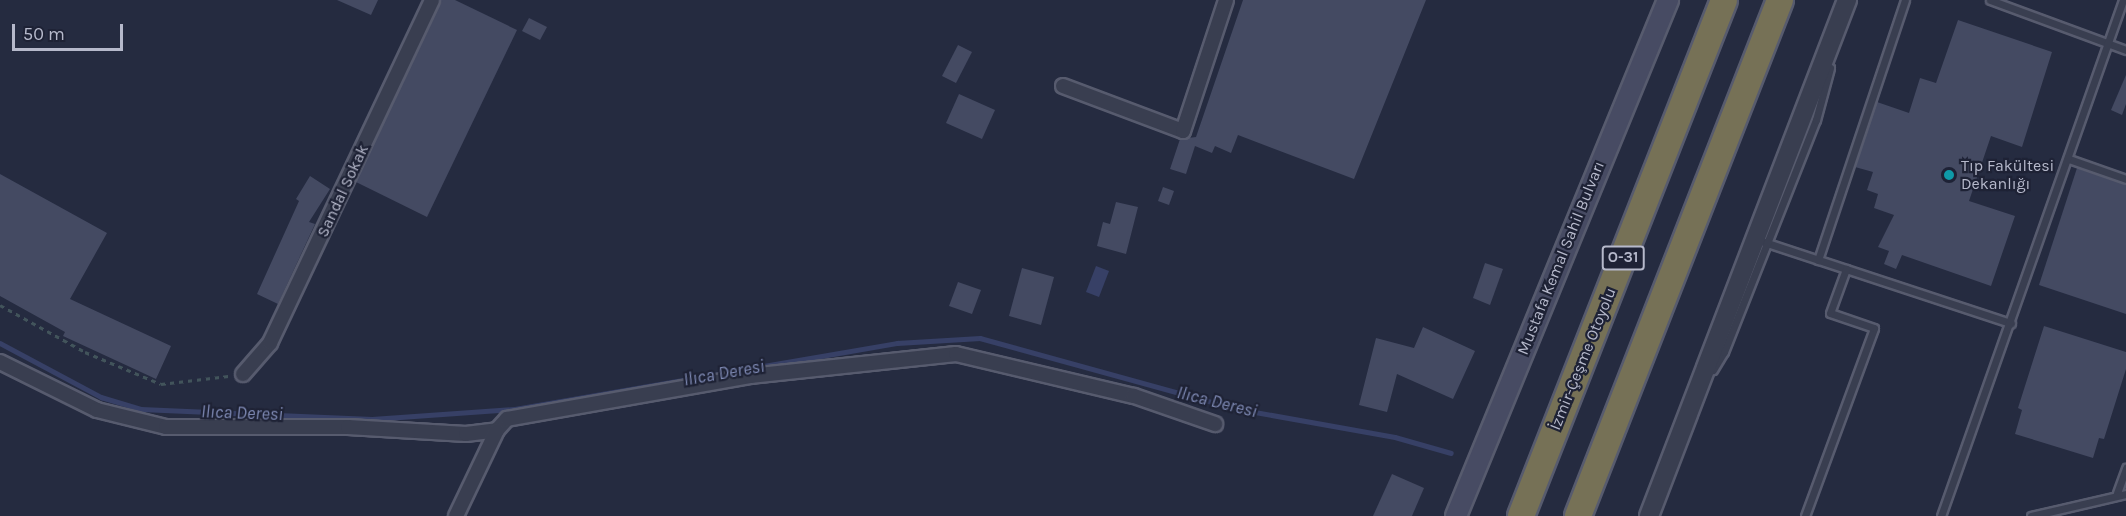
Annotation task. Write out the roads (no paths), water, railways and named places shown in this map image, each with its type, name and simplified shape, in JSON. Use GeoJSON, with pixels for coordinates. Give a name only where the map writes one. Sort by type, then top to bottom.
{"type":"FeatureCollection","features":[{"type":"Feature","properties":{"kind":"highway","name":"İzmir-Çeşme Otoyolu"},"geometry":{"type":"LineString","coordinates":[[1521,516],[1724,0]]}},
{"type":"Feature","properties":{"kind":"highway"},"geometry":{"type":"LineString","coordinates":[[1578,516],[1780,0]]}},
{"type":"Feature","properties":{"kind":"main road","name":"Mustafa Kemal Sahil Bulvarı"},"geometry":{"type":"LineString","coordinates":[[1456,516],[1668,0]]}},
{"type":"Feature","properties":{"kind":"street","name":"Sandal Sokak"},"geometry":{"type":"LineString","coordinates":[[243,374],[270,343],[432,0]]}},
{"type":"Feature","properties":{"kind":"street"},"geometry":{"type":"LineString","coordinates":[[1063,86],[1183,131],[1226,0]]}},
{"type":"Feature","properties":{"kind":"street"},"geometry":{"type":"LineString","coordinates":[[1649,516],[1690,408],[1761,241],[1845,6]]}},
{"type":"Feature","properties":{"kind":"street"},"geometry":{"type":"LineString","coordinates":[[456,516],[497,430],[507,419],[750,376],[956,354],[1134,396],[1215,424]]}},
{"type":"Feature","properties":{"kind":"street"},"geometry":{"type":"LineString","coordinates":[[0,362],[97,410],[166,427],[348,427],[466,434],[497,430]]}},
{"type":"Feature","properties":{"kind":"lane"},"geometry":{"type":"LineString","coordinates":[[1818,260],[1905,0]]}},
{"type":"Feature","properties":{"kind":"lane"},"geometry":{"type":"LineString","coordinates":[[1990,0],[2126,50]]}},
{"type":"Feature","properties":{"kind":"lane"},"geometry":{"type":"LineString","coordinates":[[1941,516],[2012,323],[2123,0]]}},
{"type":"Feature","properties":{"kind":"lane"},"geometry":{"type":"LineString","coordinates":[[2069,159],[2126,179]]}},
{"type":"Feature","properties":{"kind":"lane"},"geometry":{"type":"LineString","coordinates":[[1761,241],[2012,323]]}},
{"type":"Feature","properties":{"kind":"lane"},"geometry":{"type":"LineString","coordinates":[[1805,516],[1874,328],[1830,313],[1846,269]]}},
{"type":"Feature","properties":{"kind":"lane"},"geometry":{"type":"LineString","coordinates":[[2117,493],[2126,468]]}},
{"type":"Feature","properties":{"kind":"lane"},"geometry":{"type":"LineString","coordinates":[[2031,516],[2117,493],[2126,494]]}},
{"type":"Feature","properties":{"kind":"water"},"geometry":{"type":"Polygon","coordinates":[[[1096,266],[1109,271],[1099,297],[1086,292],[1096,266]]]}},
{"type":"Feature","properties":{"kind":"waterway","name":"Ilıca Deresi"},"geometry":{"type":"LineString","coordinates":[[0,343],[101,397],[141,409],[372,419],[515,409],[897,343],[980,338],[1238,409],[1395,437],[1451,453]]}},
{"type":"Feature","properties":{"kind":"place","name":"Tıp Fakültesi Dekanlığı"},"geometry":{"type":"Point","coordinates":[1949,175]}}]}
